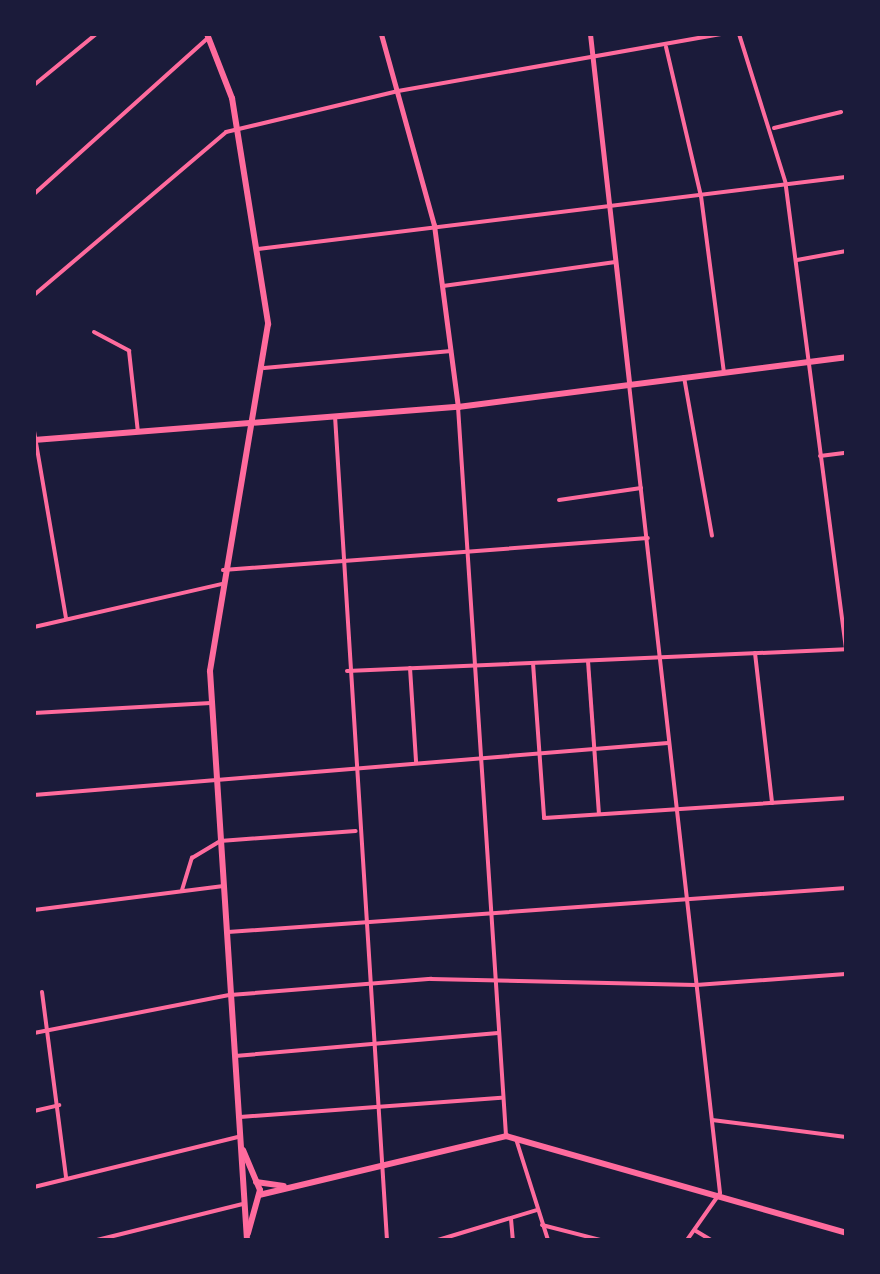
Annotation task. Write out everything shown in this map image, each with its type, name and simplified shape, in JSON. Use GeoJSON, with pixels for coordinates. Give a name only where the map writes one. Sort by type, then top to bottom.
{"type":"FeatureCollection","features":[{"type":"Feature","properties":{"kind":"main road"},"geometry":{"type":"LineString","coordinates":[[208,36],[238,129],[268,324],[264,368],[223,570],[211,703],[240,1117],[240,1187],[247,1238]]}},
{"type":"Feature","properties":{"kind":"main road"},"geometry":{"type":"LineString","coordinates":[[35,440],[458,407],[846,357]]}},
{"type":"Feature","properties":{"kind":"main road"},"geometry":{"type":"LineString","coordinates":[[242,1200],[381,1163],[506,1136],[720,1193],[846,1233]]}},
{"type":"Feature","properties":{"kind":"main road"},"geometry":{"type":"LineString","coordinates":[[241,1147],[256,1182],[258,1195],[247,1238]]}},
{"type":"Feature","properties":{"kind":"main road"},"geometry":{"type":"LineString","coordinates":[[240,1187],[256,1182],[291,1187]]}},
{"type":"Feature","properties":{"kind":"street"},"geometry":{"type":"LineString","coordinates":[[34,85],[96,34]]}},
{"type":"Feature","properties":{"kind":"street"},"geometry":{"type":"LineString","coordinates":[[392,34],[382,36],[434,225],[458,407],[488,911],[506,1136]]}},
{"type":"Feature","properties":{"kind":"street"},"geometry":{"type":"LineString","coordinates":[[590,34],[612,208],[668,743],[720,1193],[687,1240]]}},
{"type":"Feature","properties":{"kind":"street"},"geometry":{"type":"LineString","coordinates":[[34,295],[205,146],[238,129],[398,91],[666,47],[721,34]]}},
{"type":"Feature","properties":{"kind":"street"},"geometry":{"type":"LineString","coordinates":[[347,671],[846,649],[786,184],[774,128],[739,34]]}},
{"type":"Feature","properties":{"kind":"street"},"geometry":{"type":"LineString","coordinates":[[34,194],[208,36]]}},
{"type":"Feature","properties":{"kind":"street"},"geometry":{"type":"LineString","coordinates":[[666,47],[701,196],[724,373]]}},
{"type":"Feature","properties":{"kind":"street"},"geometry":{"type":"LineString","coordinates":[[774,128],[841,112]]}},
{"type":"Feature","properties":{"kind":"street"},"geometry":{"type":"LineString","coordinates":[[258,249],[434,225],[612,208],[846,177]]}},
{"type":"Feature","properties":{"kind":"street"},"geometry":{"type":"LineString","coordinates":[[797,260],[846,251]]}},
{"type":"Feature","properties":{"kind":"street"},"geometry":{"type":"LineString","coordinates":[[443,286],[617,261]]}},
{"type":"Feature","properties":{"kind":"street"},"geometry":{"type":"LineString","coordinates":[[94,332],[129,351],[138,432]]}},
{"type":"Feature","properties":{"kind":"street"},"geometry":{"type":"LineString","coordinates":[[264,368],[451,351]]}},
{"type":"Feature","properties":{"kind":"street"},"geometry":{"type":"LineString","coordinates":[[684,377],[712,536]]}},
{"type":"Feature","properties":{"kind":"street"},"geometry":{"type":"LineString","coordinates":[[335,416],[339,561],[352,768],[387,1240]]}},
{"type":"Feature","properties":{"kind":"street"},"geometry":{"type":"LineString","coordinates":[[34,431],[66,618]]}},
{"type":"Feature","properties":{"kind":"street"},"geometry":{"type":"LineString","coordinates":[[820,456],[846,453]]}},
{"type":"Feature","properties":{"kind":"street"},"geometry":{"type":"LineString","coordinates":[[559,500],[641,488]]}},
{"type":"Feature","properties":{"kind":"street"},"geometry":{"type":"LineString","coordinates":[[223,570],[648,538]]}},
{"type":"Feature","properties":{"kind":"street"},"geometry":{"type":"LineString","coordinates":[[34,627],[221,584]]}},
{"type":"Feature","properties":{"kind":"street"},"geometry":{"type":"LineString","coordinates":[[755,653],[772,803]]}},
{"type":"Feature","properties":{"kind":"street"},"geometry":{"type":"LineString","coordinates":[[588,660],[599,814]]}},
{"type":"Feature","properties":{"kind":"street"},"geometry":{"type":"LineString","coordinates":[[533,663],[542,816],[846,798]]}},
{"type":"Feature","properties":{"kind":"street"},"geometry":{"type":"LineString","coordinates":[[410,668],[416,762]]}},
{"type":"Feature","properties":{"kind":"street"},"geometry":{"type":"LineString","coordinates":[[34,713],[211,703]]}},
{"type":"Feature","properties":{"kind":"street"},"geometry":{"type":"LineString","coordinates":[[34,795],[668,743]]}},
{"type":"Feature","properties":{"kind":"street"},"geometry":{"type":"LineString","coordinates":[[182,890],[192,858],[220,841],[356,831]]}},
{"type":"Feature","properties":{"kind":"street"},"geometry":{"type":"LineString","coordinates":[[34,910],[223,886]]}},
{"type":"Feature","properties":{"kind":"street"},"geometry":{"type":"LineString","coordinates":[[226,932],[686,896],[846,888]]}},
{"type":"Feature","properties":{"kind":"street"},"geometry":{"type":"LineString","coordinates":[[34,1033],[230,995],[494,975],[696,985],[846,974]]}},
{"type":"Feature","properties":{"kind":"street"},"geometry":{"type":"LineString","coordinates":[[42,992],[66,1177]]}},
{"type":"Feature","properties":{"kind":"street"},"geometry":{"type":"LineString","coordinates":[[235,1056],[373,1047],[498,1033]]}},
{"type":"Feature","properties":{"kind":"street"},"geometry":{"type":"LineString","coordinates":[[240,1117],[501,1098]]}},
{"type":"Feature","properties":{"kind":"street"},"geometry":{"type":"LineString","coordinates":[[34,1111],[59,1105]]}},
{"type":"Feature","properties":{"kind":"street"},"geometry":{"type":"LineString","coordinates":[[712,1120],[846,1137]]}},
{"type":"Feature","properties":{"kind":"street"},"geometry":{"type":"LineString","coordinates":[[34,1187],[241,1136]]}},
{"type":"Feature","properties":{"kind":"street"},"geometry":{"type":"LineString","coordinates":[[515,1137],[548,1240]]}},
{"type":"Feature","properties":{"kind":"street"},"geometry":{"type":"LineString","coordinates":[[97,1240],[242,1200]]}},
{"type":"Feature","properties":{"kind":"street"},"geometry":{"type":"LineString","coordinates":[[438,1240],[459,1237],[537,1210]]}},
{"type":"Feature","properties":{"kind":"street"},"geometry":{"type":"LineString","coordinates":[[511,1219],[513,1240]]}},
{"type":"Feature","properties":{"kind":"street"},"geometry":{"type":"LineString","coordinates":[[542,1225],[601,1240]]}},
{"type":"Feature","properties":{"kind":"street"},"geometry":{"type":"LineString","coordinates":[[695,1230],[711,1240]]}}]}
